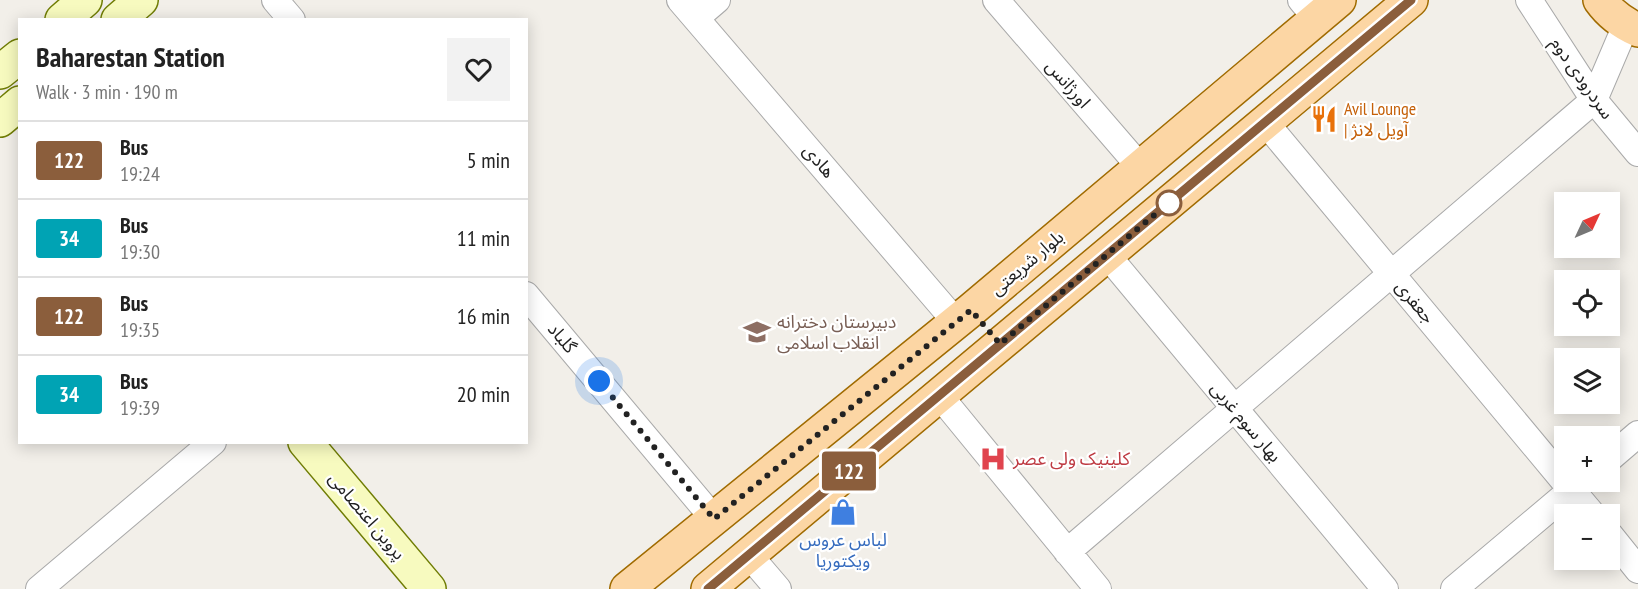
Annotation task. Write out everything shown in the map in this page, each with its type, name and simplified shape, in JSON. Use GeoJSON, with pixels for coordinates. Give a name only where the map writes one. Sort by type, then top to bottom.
{"type":"FeatureCollection","features":[{"type":"Feature","properties":{"kind":"main road"},"geometry":{"type":"LineString","coordinates":[[64,18],[86,0]]}},
{"type":"Feature","properties":{"kind":"main road"},"geometry":{"type":"LineString","coordinates":[[120,18],[141,0]]}},
{"type":"Feature","properties":{"kind":"main road"},"geometry":{"type":"LineString","coordinates":[[708,589],[1411,0]]}},
{"type":"Feature","properties":{"kind":"main road"},"geometry":{"type":"LineString","coordinates":[[1572,0],[1618,16]]}},
{"type":"Feature","properties":{"kind":"main road","name":"بلوار شریعتى"},"geometry":{"type":"LineString","coordinates":[[627,589],[964,316],[1141,168],[1319,6]]}},
{"type":"Feature","properties":{"kind":"main road"},"geometry":{"type":"LineString","coordinates":[[0,72],[18,58]]}},
{"type":"Feature","properties":{"kind":"main road"},"geometry":{"type":"LineString","coordinates":[[964,316],[1000,344]]}},
{"type":"Feature","properties":{"kind":"main road","name":"پروین اعتصامى"},"geometry":{"type":"LineString","coordinates":[[306,444],[429,589]]}},
{"type":"Feature","properties":{"kind":"street"},"geometry":{"type":"LineString","coordinates":[[275,0],[290,18]]}},
{"type":"Feature","properties":{"kind":"street"},"geometry":{"type":"LineString","coordinates":[[688,9],[717,0]]}},
{"type":"Feature","properties":{"kind":"street","name":"اورژانس"},"geometry":{"type":"LineString","coordinates":[[996,0],[1141,168]]}},
{"type":"Feature","properties":{"kind":"street","name":"سردرودی دوم"},"geometry":{"type":"LineString","coordinates":[[1529,0],[1594,100],[1638,153]]}},
{"type":"Feature","properties":{"kind":"street","name":"هادی"},"geometry":{"type":"LineString","coordinates":[[688,9],[964,316]]}},
{"type":"Feature","properties":{"kind":"street"},"geometry":{"type":"LineString","coordinates":[[1067,552],[1594,100],[1618,16]]}},
{"type":"Feature","properties":{"kind":"street","name":"جعفری"},"geometry":{"type":"LineString","coordinates":[[1265,122],[1554,464]]}},
{"type":"Feature","properties":{"kind":"street","name":"بهار سوم غربی"},"geometry":{"type":"LineString","coordinates":[[1107,255],[1385,589]]}},
{"type":"Feature","properties":{"kind":"street","name":"گلباد"},"geometry":{"type":"LineString","coordinates":[[528,297],[714,519]]}},
{"type":"Feature","properties":{"kind":"street"},"geometry":{"type":"LineString","coordinates":[[939,395],[1098,589]]}},
{"type":"Feature","properties":{"kind":"street"},"geometry":{"type":"LineString","coordinates":[[1620,449],[1638,434]]}},
{"type":"Feature","properties":{"kind":"street"},"geometry":{"type":"LineString","coordinates":[[39,589],[211,444]]}},
{"type":"Feature","properties":{"kind":"street"},"geometry":{"type":"LineString","coordinates":[[1454,589],[1562,492]]}},
{"type":"Feature","properties":{"kind":"street"},"geometry":{"type":"LineString","coordinates":[[1620,548],[1638,570]]}},
{"type":"Feature","properties":{"kind":"street"},"geometry":{"type":"LineString","coordinates":[[749,555],[778,589]]}},
{"type":"Feature","properties":{"kind":"bus line","name":"122"},"geometry":{"type":"LineString","coordinates":[[708,589],[1411,0]]}},
{"type":"Feature","properties":{"kind":"place","name":"Avil Lounge | آویل لانژ"},"geometry":{"type":"Point","coordinates":[1324,119]}},
{"type":"Feature","properties":{"kind":"place","name":"دبیرستان دخترانه انقلاب اسلامی"},"geometry":{"type":"Point","coordinates":[757,332]}},
{"type":"Feature","properties":{"kind":"place","name":"کلینیک ولی عصر"},"geometry":{"type":"Point","coordinates":[993,459]}},
{"type":"Feature","properties":{"kind":"place","name":"لباس عروس ويكتوريا"},"geometry":{"type":"Point","coordinates":[843,512]}},
{"type":"Feature","properties":{"kind":"route"},"geometry":{"type":"LineString","coordinates":[[599,381],[714,519],[971,310],[1000,344],[1177,196],[1169,203]]}}]}
